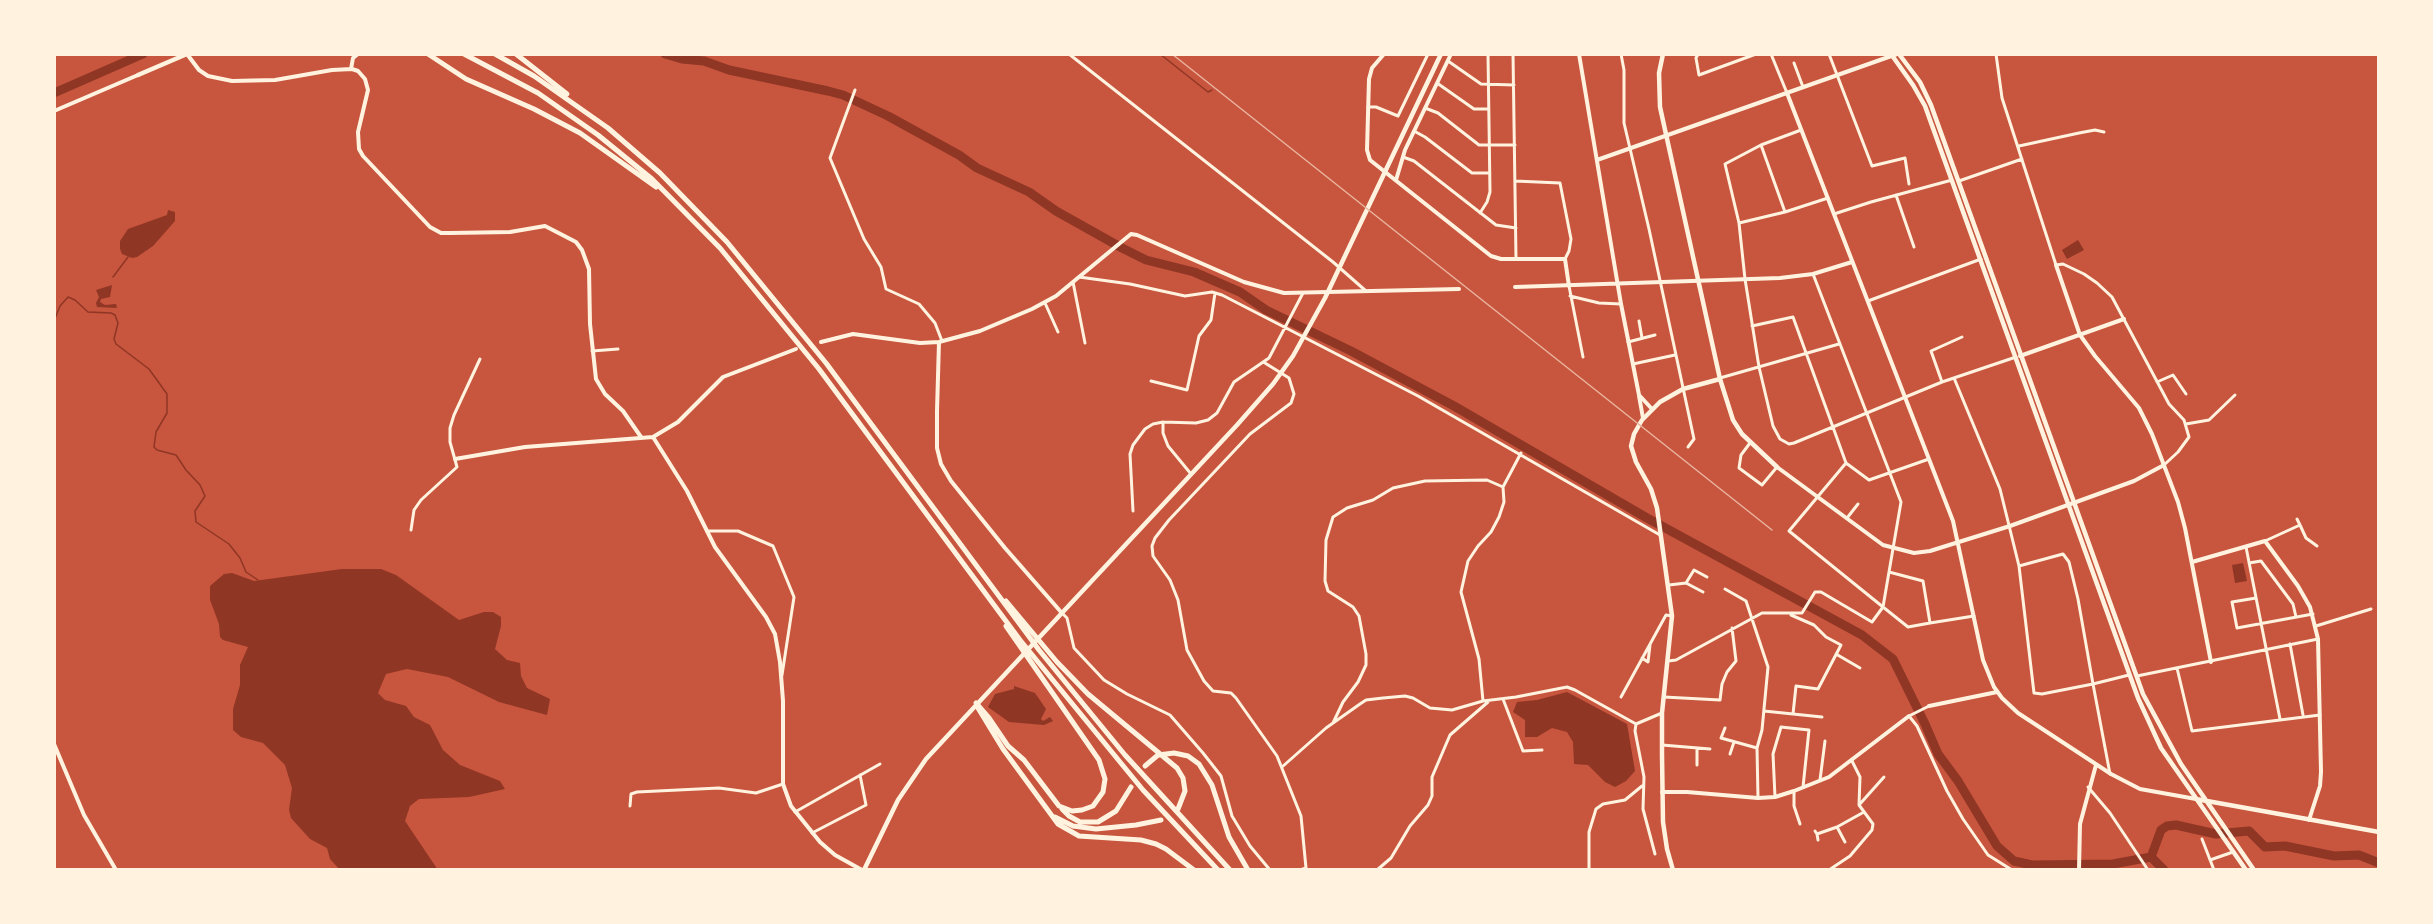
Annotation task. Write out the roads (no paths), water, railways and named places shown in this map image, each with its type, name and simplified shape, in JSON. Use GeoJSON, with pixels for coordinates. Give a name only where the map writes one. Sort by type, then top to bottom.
{"type":"FeatureCollection","features":[{"type":"Feature","properties":{"kind":"highway"},"geometry":{"type":"LineString","coordinates":[[428,54],[451,71],[542,112],[580,133],[627,165],[676,203]]}},
{"type":"Feature","properties":{"kind":"highway"},"geometry":{"type":"LineString","coordinates":[[464,54],[538,93],[630,160],[676,203],[738,268],[789,330],[1018,641],[1136,782],[1218,870]]}},
{"type":"Feature","properties":{"kind":"highway"},"geometry":{"type":"LineString","coordinates":[[495,54],[534,76],[591,115]]}},
{"type":"Feature","properties":{"kind":"highway"},"geometry":{"type":"LineString","coordinates":[[516,54],[660,173],[745,262],[826,363],[988,583],[1125,755],[1230,870]]}},
{"type":"Feature","properties":{"kind":"highway"},"geometry":{"type":"LineString","coordinates":[[1041,648],[1088,694],[1173,764],[1185,784],[1185,797],[1178,809]]}},
{"type":"Feature","properties":{"kind":"highway"},"geometry":{"type":"LineString","coordinates":[[1031,657],[1104,770],[1106,779],[1103,792],[1092,806],[1072,811],[1059,806]]}},
{"type":"Feature","properties":{"kind":"highway"},"geometry":{"type":"LineString","coordinates":[[976,703],[1059,806],[1069,816],[1080,822],[1098,822],[1116,811],[1131,787]]}},
{"type":"Feature","properties":{"kind":"highway"},"geometry":{"type":"LineString","coordinates":[[976,703],[985,722],[1003,749],[1058,824],[1079,836],[1141,840],[1166,849],[1194,870]]}},
{"type":"Feature","properties":{"kind":"highway"},"geometry":{"type":"LineString","coordinates":[[1145,766],[1158,755],[1174,753],[1188,756],[1199,764],[1212,785],[1229,837],[1248,870]]}},
{"type":"Feature","properties":{"kind":"highway"},"geometry":{"type":"LineString","coordinates":[[1050,813],[1062,822],[1083,828],[1120,827],[1161,820]]}},
{"type":"Feature","properties":{"kind":"main road"},"geometry":{"type":"LineString","coordinates":[[138,75],[187,54]]}},
{"type":"Feature","properties":{"kind":"main road"},"geometry":{"type":"LineString","coordinates":[[863,870],[898,800],[926,759],[1273,384],[1312,323],[1441,54]]}},
{"type":"Feature","properties":{"kind":"main road"},"geometry":{"type":"LineString","coordinates":[[1663,54],[1659,90],[1667,137],[1720,378],[1733,420],[1750,443],[1777,466]]}},
{"type":"Feature","properties":{"kind":"main road"},"geometry":{"type":"LineString","coordinates":[[1895,54],[1925,106],[2129,675],[2162,748],[2246,870]]}},
{"type":"Feature","properties":{"kind":"main road"},"geometry":{"type":"LineString","coordinates":[[1895,54],[1920,82],[1932,105],[2136,676],[2170,746],[2254,870]]}},
{"type":"Feature","properties":{"kind":"main road"},"geometry":{"type":"LineString","coordinates":[[1673,870],[1665,838],[1662,792],[1662,713],[1672,616],[1669,585],[1657,508],[1651,489],[1636,462],[1631,446],[1634,434],[1643,418],[1670,395],[1720,378]]}},
{"type":"Feature","properties":{"kind":"main road"},"geometry":{"type":"LineString","coordinates":[[2196,799],[2379,832]]}},
{"type":"Feature","properties":{"kind":"street"},"geometry":{"type":"LineString","coordinates":[[187,54],[199,70],[208,76],[232,81],[275,80],[332,70],[351,69],[362,74],[368,86],[358,132],[359,149],[430,227],[441,233],[450,233],[510,232],[545,226],[579,246],[585,256],[588,269],[588,307],[596,379],[641,437]]}},
{"type":"Feature","properties":{"kind":"street"},"geometry":{"type":"LineString","coordinates":[[351,69],[353,58],[358,54]]}},
{"type":"Feature","properties":{"kind":"street"},"geometry":{"type":"LineString","coordinates":[[1069,54],[1355,279],[1366,291]]}},
{"type":"Feature","properties":{"kind":"street"},"geometry":{"type":"LineString","coordinates":[[1384,54],[1370,73],[1368,156],[1373,162],[1491,256],[1516,259],[1565,259]]}},
{"type":"Feature","properties":{"kind":"street"},"geometry":{"type":"LineString","coordinates":[[1368,107],[1376,107],[1398,116],[1428,54]]}},
{"type":"Feature","properties":{"kind":"street"},"geometry":{"type":"LineString","coordinates":[[1396,180],[1414,131],[1451,54]]}},
{"type":"Feature","properties":{"kind":"street"},"geometry":{"type":"LineString","coordinates":[[1480,213],[1489,198],[1488,54]]}},
{"type":"Feature","properties":{"kind":"street"},"geometry":{"type":"LineString","coordinates":[[1513,54],[1516,259]]}},
{"type":"Feature","properties":{"kind":"street"},"geometry":{"type":"LineString","coordinates":[[1579,54],[1617,284],[1643,418]]}},
{"type":"Feature","properties":{"kind":"street"},"geometry":{"type":"LineString","coordinates":[[1621,54],[1624,70],[1624,123],[1694,439],[1688,447]]}},
{"type":"Feature","properties":{"kind":"street"},"geometry":{"type":"LineString","coordinates":[[1698,54],[1696,58],[1699,75],[1756,54]]}},
{"type":"Feature","properties":{"kind":"street"},"geometry":{"type":"LineString","coordinates":[[1771,54],[1929,459],[1959,543],[1983,660],[1997,692],[2019,714],[2110,774],[2140,789],[2196,799]]}},
{"type":"Feature","properties":{"kind":"street"},"geometry":{"type":"LineString","coordinates":[[1829,54],[1872,166],[1905,158],[1909,184]]}},
{"type":"Feature","properties":{"kind":"street"},"geometry":{"type":"LineString","coordinates":[[1597,160],[1895,54]]}},
{"type":"Feature","properties":{"kind":"street"},"geometry":{"type":"LineString","coordinates":[[1996,54],[2002,98],[2080,335],[2139,408],[2152,434],[2178,502],[2211,662]]}},
{"type":"Feature","properties":{"kind":"street"},"geometry":{"type":"LineString","coordinates":[[1448,61],[1481,84],[1514,85]]}},
{"type":"Feature","properties":{"kind":"street"},"geometry":{"type":"LineString","coordinates":[[1794,63],[1803,87]]}},
{"type":"Feature","properties":{"kind":"street"},"geometry":{"type":"LineString","coordinates":[[54,111],[138,75]]}},
{"type":"Feature","properties":{"kind":"street"},"geometry":{"type":"LineString","coordinates":[[1437,83],[1453,92],[1474,109],[1489,109]]}},
{"type":"Feature","properties":{"kind":"street"},"geometry":{"type":"LineString","coordinates":[[855,90],[830,158],[864,239],[881,267],[886,289],[919,304],[935,323],[940,342],[937,411],[941,464],[951,481],[1005,548],[1067,618],[1074,648],[1104,680],[1170,715],[1203,753],[1221,776],[1232,816],[1250,846],[1270,870]]}},
{"type":"Feature","properties":{"kind":"street"},"geometry":{"type":"LineString","coordinates":[[1425,108],[1438,113],[1479,145],[1515,145]]}},
{"type":"Feature","properties":{"kind":"street"},"geometry":{"type":"LineString","coordinates":[[1801,130],[1761,145],[1725,164],[1739,223],[1759,367],[1773,426],[1780,440],[1785,443],[1794,443],[1942,382],[2124,320]]}},
{"type":"Feature","properties":{"kind":"street"},"geometry":{"type":"LineString","coordinates":[[2019,146],[2095,130],[2103,132]]}},
{"type":"Feature","properties":{"kind":"street"},"geometry":{"type":"LineString","coordinates":[[1414,131],[1472,173],[1490,173]]}},
{"type":"Feature","properties":{"kind":"street"},"geometry":{"type":"LineString","coordinates":[[1761,145],[1785,212]]}},
{"type":"Feature","properties":{"kind":"street"},"geometry":{"type":"LineString","coordinates":[[1403,157],[1414,161],[1502,228],[1516,228]]}},
{"type":"Feature","properties":{"kind":"street"},"geometry":{"type":"LineString","coordinates":[[1959,181],[2023,159]]}},
{"type":"Feature","properties":{"kind":"street"},"geometry":{"type":"LineString","coordinates":[[1834,214],[1952,180]]}},
{"type":"Feature","properties":{"kind":"street"},"geometry":{"type":"LineString","coordinates":[[1515,181],[1560,183],[1571,239],[1565,259],[1583,357]]}},
{"type":"Feature","properties":{"kind":"street"},"geometry":{"type":"LineString","coordinates":[[1896,195],[1914,247]]}},
{"type":"Feature","properties":{"kind":"street"},"geometry":{"type":"LineString","coordinates":[[1739,223],[1785,212],[1828,198]]}},
{"type":"Feature","properties":{"kind":"street"},"geometry":{"type":"LineString","coordinates":[[821,342],[853,334],[908,343],[940,342],[980,331],[1045,303],[1126,236],[1137,235],[1244,282],[1266,289],[1303,293],[1459,289]]}},
{"type":"Feature","properties":{"kind":"street"},"geometry":{"type":"LineString","coordinates":[[1868,301],[1981,259]]}},
{"type":"Feature","properties":{"kind":"street"},"geometry":{"type":"LineString","coordinates":[[1515,287],[1780,278],[1813,274],[1852,262]]}},
{"type":"Feature","properties":{"kind":"street"},"geometry":{"type":"LineString","coordinates":[[1750,443],[1741,455],[1739,468],[1763,485],[1777,466],[1872,538],[1893,549],[1914,552],[1930,551],[2010,526],[2134,480],[2164,465],[2189,437],[2186,424],[2169,404],[2112,297],[2097,283],[2068,266],[2056,265]]}},
{"type":"Feature","properties":{"kind":"street"},"geometry":{"type":"LineString","coordinates":[[1668,661],[1676,660],[1753,616],[1762,613],[1790,614],[1803,611],[1815,592],[1821,592],[1872,622],[1883,607],[1901,502],[1813,274]]}},
{"type":"Feature","properties":{"kind":"street"},"geometry":{"type":"LineString","coordinates":[[1079,277],[1130,284],[1185,296],[1215,293],[1418,396],[1661,534]]}},
{"type":"Feature","properties":{"kind":"street"},"geometry":{"type":"LineString","coordinates":[[1073,282],[1085,343]]}},
{"type":"Feature","properties":{"kind":"street"},"geometry":{"type":"LineString","coordinates":[[1151,381],[1187,390],[1199,336],[1211,320],[1215,293]]}},
{"type":"Feature","properties":{"kind":"street"},"geometry":{"type":"LineString","coordinates":[[1133,511],[1130,454],[1132,445],[1145,429],[1153,424],[1196,423],[1208,420],[1217,413],[1224,404],[1234,382],[1265,363],[1303,293]]}},
{"type":"Feature","properties":{"kind":"street"},"geometry":{"type":"LineString","coordinates":[[1570,296],[1599,303],[1621,304]]}},
{"type":"Feature","properties":{"kind":"street"},"geometry":{"type":"LineString","coordinates":[[1045,303],[1058,332]]}},
{"type":"Feature","properties":{"kind":"street"},"geometry":{"type":"LineString","coordinates":[[1752,326],[1793,317],[1804,353],[1846,463],[1869,480],[1929,459]]}},
{"type":"Feature","properties":{"kind":"street"},"geometry":{"type":"LineString","coordinates":[[1639,321],[1642,338]]}},
{"type":"Feature","properties":{"kind":"street"},"geometry":{"type":"LineString","coordinates":[[1629,342],[1655,335]]}},
{"type":"Feature","properties":{"kind":"street"},"geometry":{"type":"LineString","coordinates":[[1942,382],[1931,351],[1962,337]]}},
{"type":"Feature","properties":{"kind":"street"},"geometry":{"type":"LineString","coordinates":[[1720,378],[1839,344]]}},
{"type":"Feature","properties":{"kind":"street"},"geometry":{"type":"LineString","coordinates":[[592,351],[618,349]]}},
{"type":"Feature","properties":{"kind":"street"},"geometry":{"type":"LineString","coordinates":[[455,459],[525,447],[653,437],[678,422],[723,377],[796,349]]}},
{"type":"Feature","properties":{"kind":"street"},"geometry":{"type":"LineString","coordinates":[[1633,364],[1675,355]]}},
{"type":"Feature","properties":{"kind":"street"},"geometry":{"type":"LineString","coordinates":[[411,530],[414,510],[421,500],[457,467],[450,442],[450,428],[480,359]]}},
{"type":"Feature","properties":{"kind":"street"},"geometry":{"type":"LineString","coordinates":[[1265,363],[1289,378],[1294,394],[1291,403],[1250,434],[1211,473],[1168,520],[1152,546],[1153,556],[1170,580],[1178,600],[1187,650],[1204,681],[1213,691],[1231,693],[1236,698],[1268,740],[1282,767],[1301,816],[1306,869],[1300,870]]}},
{"type":"Feature","properties":{"kind":"street"},"geometry":{"type":"LineString","coordinates":[[2157,382],[2173,375],[2186,394]]}},
{"type":"Feature","properties":{"kind":"street"},"geometry":{"type":"LineString","coordinates":[[1954,378],[2000,489],[2010,526],[2019,566],[2034,693],[2042,694],[2129,675]]}},
{"type":"Feature","properties":{"kind":"street"},"geometry":{"type":"LineString","coordinates":[[1639,395],[1652,409]]}},
{"type":"Feature","properties":{"kind":"street"},"geometry":{"type":"LineString","coordinates":[[2186,424],[2209,420],[2235,395]]}},
{"type":"Feature","properties":{"kind":"street"},"geometry":{"type":"LineString","coordinates":[[1163,422],[1163,433],[1168,446],[1191,474]]}},
{"type":"Feature","properties":{"kind":"street"},"geometry":{"type":"LineString","coordinates":[[653,437],[687,491],[705,531],[775,633],[782,679],[783,784],[795,812],[812,833],[835,855],[863,870]]}},
{"type":"Feature","properties":{"kind":"street"},"geometry":{"type":"LineString","coordinates":[[1483,701],[1479,659],[1461,592],[1468,561],[1499,518],[1503,502],[1503,487],[1521,453]]}},
{"type":"Feature","properties":{"kind":"street"},"geometry":{"type":"LineString","coordinates":[[1846,463],[1789,531],[1908,627],[1974,616]]}},
{"type":"Feature","properties":{"kind":"street"},"geometry":{"type":"LineString","coordinates":[[1333,723],[1343,702],[1358,682],[1366,665],[1366,654],[1359,616],[1353,607],[1328,591],[1326,540],[1333,517],[1347,508],[1372,500],[1393,488],[1425,481],[1487,480],[1503,487]]}},
{"type":"Feature","properties":{"kind":"street"},"geometry":{"type":"LineString","coordinates":[[1847,518],[1858,504]]}},
{"type":"Feature","properties":{"kind":"street"},"geometry":{"type":"LineString","coordinates":[[2297,519],[2306,538],[2317,546]]}},
{"type":"Feature","properties":{"kind":"street"},"geometry":{"type":"LineString","coordinates":[[2192,562],[2265,541],[2300,525]]}},
{"type":"Feature","properties":{"kind":"street"},"geometry":{"type":"LineString","coordinates":[[705,531],[738,531],[773,546],[794,597],[782,679]]}},
{"type":"Feature","properties":{"kind":"street"},"geometry":{"type":"LineString","coordinates":[[2265,541],[2304,595],[2316,626],[2320,786],[2309,820]]}},
{"type":"Feature","properties":{"kind":"street"},"geometry":{"type":"LineString","coordinates":[[2246,546],[2280,719]]}},
{"type":"Feature","properties":{"kind":"street"},"geometry":{"type":"LineString","coordinates":[[2019,566],[2063,554],[2069,562],[2110,774]]}},
{"type":"Feature","properties":{"kind":"street"},"geometry":{"type":"LineString","coordinates":[[2249,563],[2261,561],[2293,604],[2296,617]]}},
{"type":"Feature","properties":{"kind":"street"},"geometry":{"type":"LineString","coordinates":[[1686,584],[1694,570],[1707,577]]}},
{"type":"Feature","properties":{"kind":"street"},"geometry":{"type":"LineString","coordinates":[[1889,572],[1923,581],[1930,623]]}},
{"type":"Feature","properties":{"kind":"street"},"geometry":{"type":"LineString","coordinates":[[1669,585],[1686,584],[1703,592]]}},
{"type":"Feature","properties":{"kind":"street"},"geometry":{"type":"LineString","coordinates":[[1725,589],[1746,601],[1753,616],[1768,667],[1769,678],[1765,691],[1762,730],[1757,748],[1758,798]]}},
{"type":"Feature","properties":{"kind":"street"},"geometry":{"type":"LineString","coordinates":[[2256,598],[2232,602],[2237,628],[2313,614]]}},
{"type":"Feature","properties":{"kind":"street"},"geometry":{"type":"LineString","coordinates":[[2316,626],[2371,609]]}},
{"type":"Feature","properties":{"kind":"street"},"geometry":{"type":"LineString","coordinates":[[1790,614],[1814,626],[1826,637],[1841,645],[1818,689],[1796,686]]}},
{"type":"Feature","properties":{"kind":"street"},"geometry":{"type":"LineString","coordinates":[[1621,697],[1666,615],[1672,616]]}},
{"type":"Feature","properties":{"kind":"street"},"geometry":{"type":"LineString","coordinates":[[1664,697],[1720,700],[1722,684],[1727,672],[1736,661],[1732,628]]}},
{"type":"Feature","properties":{"kind":"street"},"geometry":{"type":"LineString","coordinates":[[2136,676],[2318,639]]}},
{"type":"Feature","properties":{"kind":"street"},"geometry":{"type":"LineString","coordinates":[[1642,658],[1648,662],[1650,643]]}},
{"type":"Feature","properties":{"kind":"street"},"geometry":{"type":"LineString","coordinates":[[2290,644],[2303,715]]}},
{"type":"Feature","properties":{"kind":"street"},"geometry":{"type":"LineString","coordinates":[[1836,654],[1860,668]]}},
{"type":"Feature","properties":{"kind":"street"},"geometry":{"type":"LineString","coordinates":[[2177,668],[2192,731],[2303,715],[2320,715]]}},
{"type":"Feature","properties":{"kind":"street"},"geometry":{"type":"LineString","coordinates":[[1793,714],[1797,681]]}},
{"type":"Feature","properties":{"kind":"street"},"geometry":{"type":"LineString","coordinates":[[1282,767],[1333,723],[1366,700],[1413,698],[1430,708],[1460,709],[1483,701],[1567,687],[1636,724]]}},
{"type":"Feature","properties":{"kind":"street"},"geometry":{"type":"LineString","coordinates":[[1662,792],[1775,797],[1828,777],[1910,715],[1929,706],[1997,692]]}},
{"type":"Feature","properties":{"kind":"street"},"geometry":{"type":"LineString","coordinates":[[1503,699],[1523,751],[1542,750]]}},
{"type":"Feature","properties":{"kind":"street"},"geometry":{"type":"LineString","coordinates":[[1377,870],[1391,858],[1410,826],[1428,805],[1432,796],[1432,777],[1450,735],[1490,701]]}},
{"type":"Feature","properties":{"kind":"street"},"geometry":{"type":"LineString","coordinates":[[1763,711],[1822,717]]}},
{"type":"Feature","properties":{"kind":"street"},"geometry":{"type":"LineString","coordinates":[[1636,724],[1662,713]]}},
{"type":"Feature","properties":{"kind":"street"},"geometry":{"type":"LineString","coordinates":[[1910,715],[1963,819],[1988,855],[2012,870]]}},
{"type":"Feature","properties":{"kind":"street"},"geometry":{"type":"LineString","coordinates":[[1636,724],[1635,731],[1644,777],[1643,809],[1655,854]]}},
{"type":"Feature","properties":{"kind":"street"},"geometry":{"type":"LineString","coordinates":[[1775,797],[1773,754],[1781,727],[1809,730],[1803,787]]}},
{"type":"Feature","properties":{"kind":"street"},"geometry":{"type":"LineString","coordinates":[[1725,728],[1721,738],[1757,748]]}},
{"type":"Feature","properties":{"kind":"street"},"geometry":{"type":"LineString","coordinates":[[1820,780],[1825,741]]}},
{"type":"Feature","properties":{"kind":"street"},"geometry":{"type":"LineString","coordinates":[[1730,754],[1734,742]]}},
{"type":"Feature","properties":{"kind":"street"},"geometry":{"type":"LineString","coordinates":[[54,744],[84,815],[116,870]]}},
{"type":"Feature","properties":{"kind":"street"},"geometry":{"type":"LineString","coordinates":[[1662,745],[1710,749]]}},
{"type":"Feature","properties":{"kind":"street"},"geometry":{"type":"LineString","coordinates":[[1696,765],[1697,748]]}},
{"type":"Feature","properties":{"kind":"street"},"geometry":{"type":"LineString","coordinates":[[1829,870],[1850,856],[1872,830],[1873,824],[1859,805],[1860,777],[1852,761]]}},
{"type":"Feature","properties":{"kind":"street"},"geometry":{"type":"LineString","coordinates":[[795,812],[880,764]]}},
{"type":"Feature","properties":{"kind":"street"},"geometry":{"type":"LineString","coordinates":[[2079,870],[2080,824],[2088,787],[2096,765]]}},
{"type":"Feature","properties":{"kind":"street"},"geometry":{"type":"LineString","coordinates":[[812,833],[866,805],[860,775]]}},
{"type":"Feature","properties":{"kind":"street"},"geometry":{"type":"LineString","coordinates":[[1859,805],[1884,777]]}},
{"type":"Feature","properties":{"kind":"street"},"geometry":{"type":"LineString","coordinates":[[630,806],[631,794],[637,792],[720,788],[756,793],[783,784]]}},
{"type":"Feature","properties":{"kind":"street"},"geometry":{"type":"LineString","coordinates":[[1588,870],[1589,832],[1596,809],[1603,804],[1625,800],[1642,786]]}},
{"type":"Feature","properties":{"kind":"street"},"geometry":{"type":"LineString","coordinates":[[2088,787],[2110,813],[2148,870]]}},
{"type":"Feature","properties":{"kind":"street"},"geometry":{"type":"LineString","coordinates":[[1794,791],[1794,806],[1800,824]]}},
{"type":"Feature","properties":{"kind":"street"},"geometry":{"type":"LineString","coordinates":[[1818,840],[1816,832],[1837,827],[1864,812]]}},
{"type":"Feature","properties":{"kind":"street"},"geometry":{"type":"LineString","coordinates":[[1837,827],[1845,842]]}},
{"type":"Feature","properties":{"kind":"street"},"geometry":{"type":"LineString","coordinates":[[2202,840],[2214,870]]}},
{"type":"Feature","properties":{"kind":"street"},"geometry":{"type":"LineString","coordinates":[[2210,860],[2233,852]]}},
{"type":"Feature","properties":{"kind":"waterway"},"geometry":{"type":"LineString","coordinates":[[54,93],[143,54]]}},
{"type":"Feature","properties":{"kind":"waterway"},"geometry":{"type":"LineString","coordinates":[[665,54],[682,59],[704,61],[729,70],[843,95],[888,116],[959,155],[977,168],[1029,192],[1056,211],[1122,248],[1146,260],[1194,272],[1240,292],[1266,310],[1351,351],[1454,406],[1647,518],[1862,635],[1893,659],[1938,754],[1958,781],[1997,846],[2014,861],[2032,865],[2113,864],[2151,857]]}},
{"type":"Feature","properties":{"kind":"waterway"},"geometry":{"type":"LineString","coordinates":[[1160,54],[1208,92],[1212,90]]}},
{"type":"Feature","properties":{"kind":"waterway"},"geometry":{"type":"LineString","coordinates":[[113,277],[128,257]]}},
{"type":"Feature","properties":{"kind":"waterway"},"geometry":{"type":"LineString","coordinates":[[54,321],[60,306],[68,297],[88,312],[115,315],[118,323],[114,339],[116,344],[149,369],[167,394],[167,413],[156,432],[154,447],[176,455],[200,485],[205,496],[195,511],[196,522],[229,544],[240,558],[246,572],[258,580]]}},
{"type":"Feature","properties":{"kind":"waterway"},"geometry":{"type":"LineString","coordinates":[[2151,857],[2161,830],[2167,826],[2176,825],[2216,834],[2249,831],[2265,847],[2285,846],[2334,856],[2359,855],[2379,863]]}},
{"type":"Feature","properties":{"kind":"waterway"},"geometry":{"type":"LineString","coordinates":[[2151,857],[2164,870]]}},
{"type":"Feature","properties":{"kind":"railway"},"geometry":{"type":"LineString","coordinates":[[1172,54],[1772,530]]}}]}
